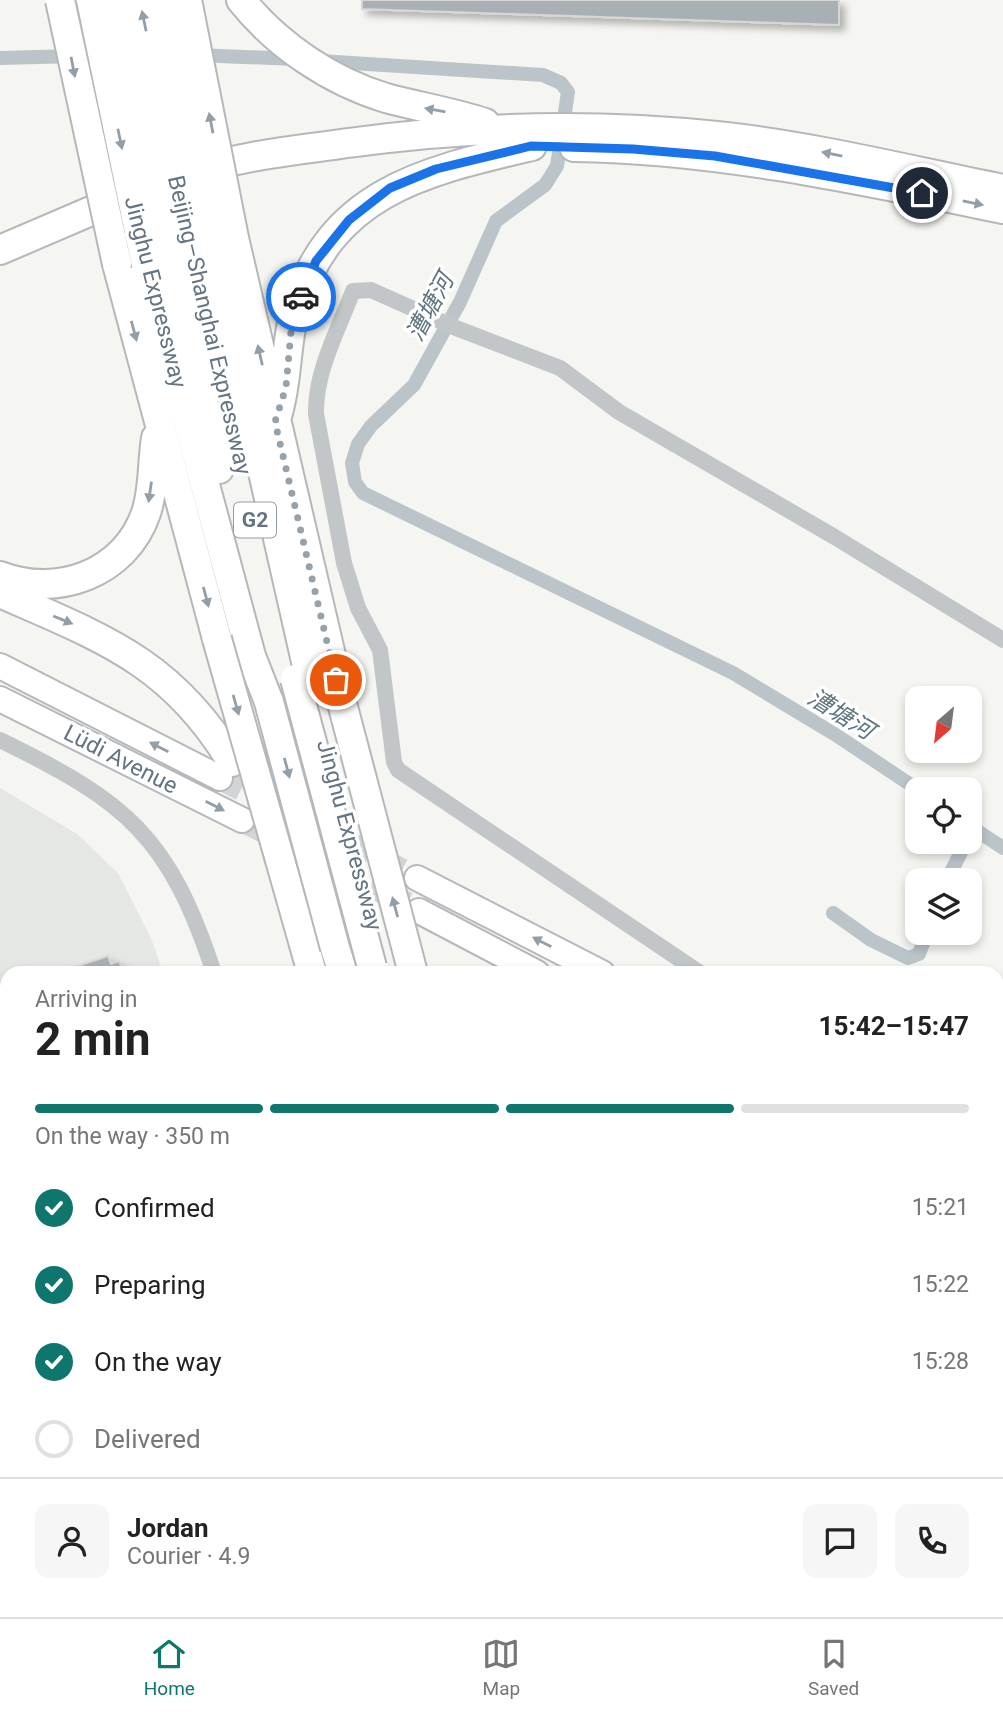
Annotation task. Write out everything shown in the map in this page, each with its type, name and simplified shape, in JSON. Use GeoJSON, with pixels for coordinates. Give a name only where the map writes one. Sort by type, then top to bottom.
{"type":"FeatureCollection","features":[{"type":"Feature","properties":{"kind":"highway"},"geometry":{"type":"LineString","coordinates":[[60,0],[117,264],[158,425],[310,966]]}},
{"type":"Feature","properties":{"kind":"highway","name":"Jinghu Expressway"},"geometry":{"type":"LineString","coordinates":[[91,0],[191,254]]}},
{"type":"Feature","properties":{"kind":"highway","name":"Beijing–Shanghai Expressway"},"geometry":{"type":"LineString","coordinates":[[116,0],[191,254],[376,966]]}},
{"type":"Feature","properties":{"kind":"highway","name":"Beijing–Shanghai Expressway"},"geometry":{"type":"LineString","coordinates":[[139,0],[191,254],[260,661],[339,960]]}},
{"type":"Feature","properties":{"kind":"highway","name":"G2"},"geometry":{"type":"LineString","coordinates":[[161,0],[191,254]]}},
{"type":"Feature","properties":{"kind":"highway"},"geometry":{"type":"LineString","coordinates":[[187,0],[191,254],[275,422],[342,703],[410,966]]}},
{"type":"Feature","properties":{"kind":"highway"},"geometry":{"type":"LineString","coordinates":[[241,0],[279,40],[309,62],[345,82],[382,97],[455,113],[533,137]]}},
{"type":"Feature","properties":{"kind":"highway"},"geometry":{"type":"LineString","coordinates":[[0,250],[95,208],[207,168],[315,148],[421,133],[500,129]]}},
{"type":"Feature","properties":{"kind":"highway"},"geometry":{"type":"LineString","coordinates":[[0,264],[100,220],[213,183],[315,162],[533,137],[718,136],[897,177],[1003,209]]}},
{"type":"Feature","properties":{"kind":"highway"},"geometry":{"type":"LineString","coordinates":[[275,422],[286,387],[295,310],[316,261],[349,220],[390,188],[436,169],[533,137]]}},
{"type":"Feature","properties":{"kind":"highway"},"geometry":{"type":"LineString","coordinates":[[897,177],[1003,189]]}},
{"type":"Feature","properties":{"kind":"highway"},"geometry":{"type":"LineString","coordinates":[[0,576],[27,583],[60,584],[85,577],[122,552],[137,533],[146,513],[158,425]]}},
{"type":"Feature","properties":{"kind":"highway"},"geometry":{"type":"LineString","coordinates":[[0,593],[127,651],[150,667],[192,707],[238,771],[280,860]]}},
{"type":"Feature","properties":{"kind":"main road","name":"Lüdi Avenue"},"geometry":{"type":"LineString","coordinates":[[0,666],[220,778]]}},
{"type":"Feature","properties":{"kind":"main road","name":"Lüdi Avenue"},"geometry":{"type":"LineString","coordinates":[[0,699],[242,820]]}},
{"type":"Feature","properties":{"kind":"main road"},"geometry":{"type":"LineString","coordinates":[[417,878],[589,966]]}},
{"type":"Feature","properties":{"kind":"main road"},"geometry":{"type":"LineString","coordinates":[[419,911],[524,966]]}},
{"type":"Feature","properties":{"kind":"street"},"geometry":{"type":"LineString","coordinates":[[691,966],[398,770],[394,762],[380,650],[358,608],[344,563],[318,435],[315,397],[353,291],[370,290],[456,328],[560,368],[619,412],[674,446],[833,536],[1003,640]]}},
{"type":"Feature","properties":{"kind":"street"},"geometry":{"type":"LineString","coordinates":[[0,740],[101,794],[136,824],[159,852],[176,879],[193,913],[212,966]]}},
{"type":"Feature","properties":{"kind":"shaded area"},"geometry":{"type":"Polygon","coordinates":[[[0,788],[77,834],[118,873],[151,938],[161,966],[0,966],[0,788]]]}},
{"type":"Feature","properties":{"kind":"building"},"geometry":{"type":"Polygon","coordinates":[[[362,0],[839,0],[839,25],[362,9],[362,0]]]}},
{"type":"Feature","properties":{"kind":"building"},"geometry":{"type":"Polygon","coordinates":[[[108,956],[111,964],[119,961],[121,966],[78,966],[108,956]]]}},
{"type":"Feature","properties":{"kind":"waterway","name":"漕塘河"},"geometry":{"type":"LineString","coordinates":[[195,55],[297,59]]}},
{"type":"Feature","properties":{"kind":"waterway","name":"漕塘河"},"geometry":{"type":"LineString","coordinates":[[0,58],[77,56]]}},
{"type":"Feature","properties":{"kind":"waterway","name":"漕塘河"},"geometry":{"type":"LineString","coordinates":[[320,61],[543,75],[561,83],[568,92],[557,166],[545,185],[496,221],[460,302],[414,385],[371,426],[358,444],[352,463],[355,482],[363,493],[733,673],[836,735],[905,781]]}},
{"type":"Feature","properties":{"kind":"waterway","name":"漕塘河"},"geometry":{"type":"LineString","coordinates":[[982,834],[1003,848]]}},
{"type":"Feature","properties":{"kind":"waterway"},"geometry":{"type":"LineString","coordinates":[[953,868],[960,854]]}},
{"type":"Feature","properties":{"kind":"waterway"},"geometry":{"type":"LineString","coordinates":[[833,913],[871,940],[908,958],[919,954],[922,945]]}},
{"type":"Feature","properties":{"kind":"tunnel"},"geometry":{"type":"LineString","coordinates":[[220,778],[417,878]]}},
{"type":"Feature","properties":{"kind":"tunnel"},"geometry":{"type":"LineString","coordinates":[[242,820],[407,904]]}},
{"type":"Feature","properties":{"kind":"way so far"},"geometry":{"type":"LineString","coordinates":[[301,297],[291,331],[286,387],[275,422],[336,680]]}},
{"type":"Feature","properties":{"kind":"route"},"geometry":{"type":"LineString","coordinates":[[301,297],[316,261],[349,220],[390,188],[436,169],[531,146],[633,149],[715,156],[797,168],[922,193]]}}]}
